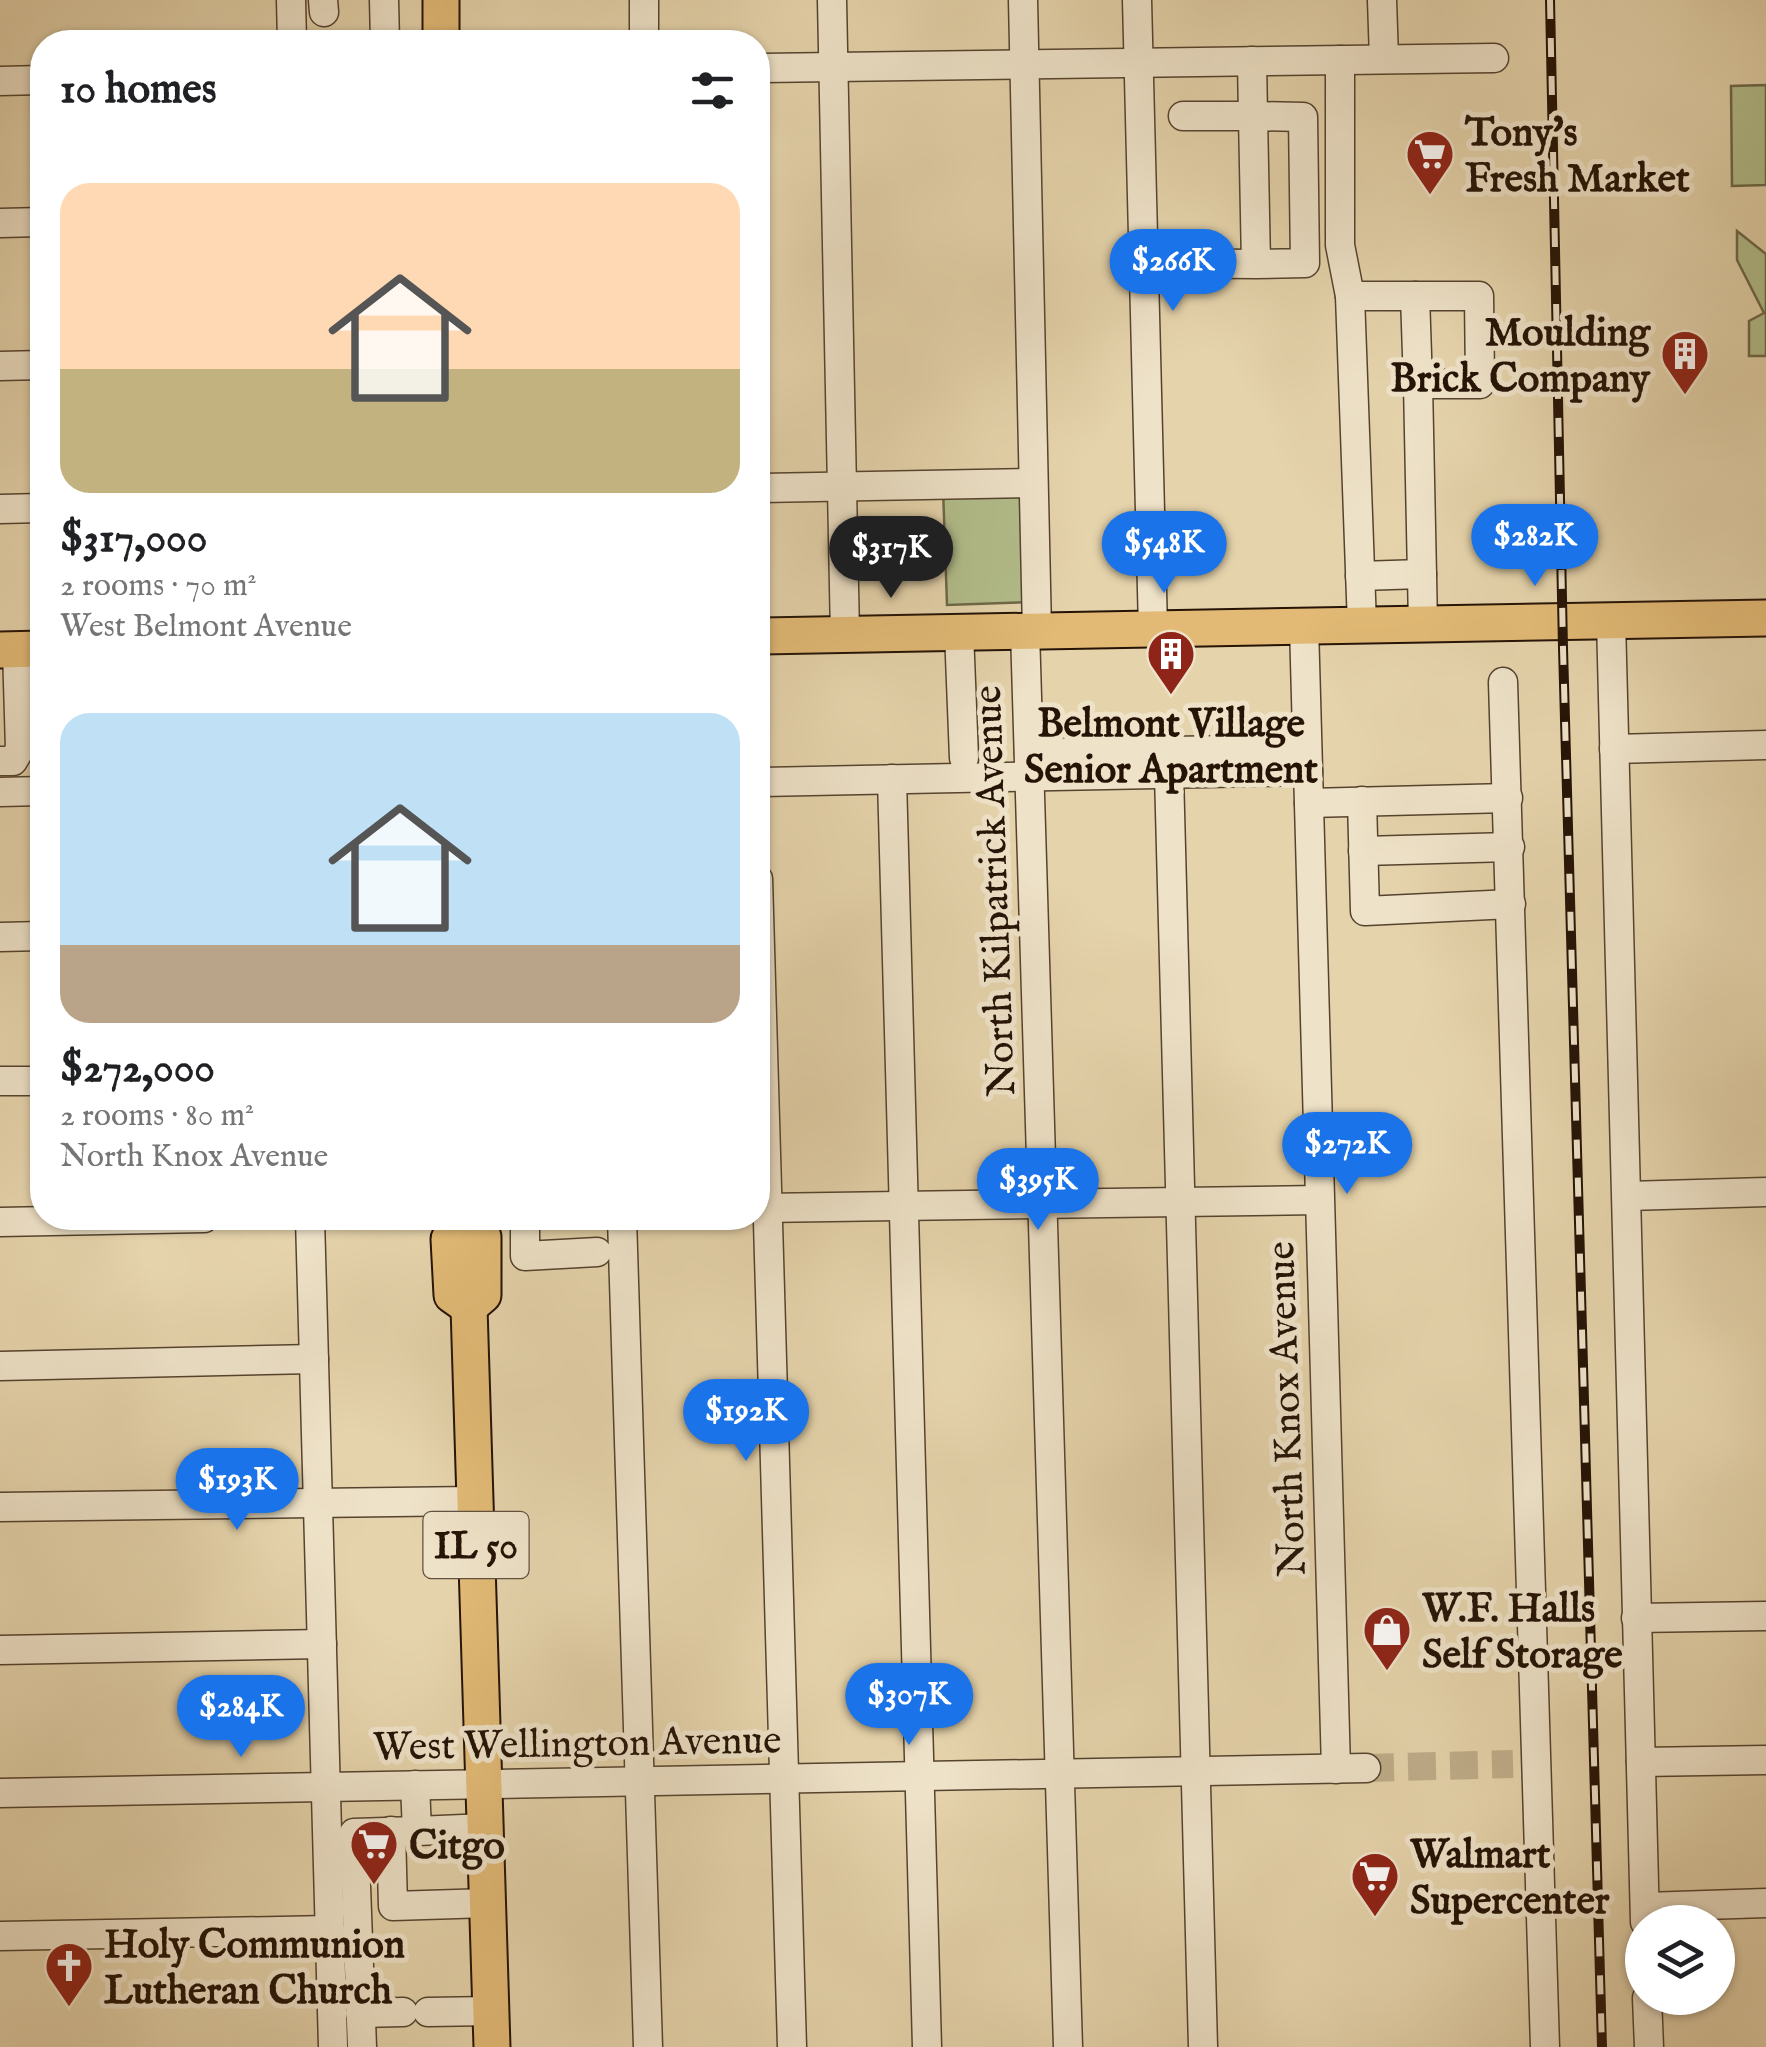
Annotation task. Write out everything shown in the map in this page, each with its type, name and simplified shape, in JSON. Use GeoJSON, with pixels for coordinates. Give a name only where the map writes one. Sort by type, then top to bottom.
{"type":"FeatureCollection","features":[{"type":"Feature","properties":{"kind":"main road"},"geometry":{"type":"LineString","coordinates":[[440,0],[441,30]]}},
{"type":"Feature","properties":{"kind":"main road"},"geometry":{"type":"LineString","coordinates":[[770,636],[1766,618]]}},
{"type":"Feature","properties":{"kind":"main road","name":"IL 50"},"geometry":{"type":"LineString","coordinates":[[476,1230],[483,1238],[483,1295],[469,1306],[492,2047]]}},
{"type":"Feature","properties":{"kind":"street"},"geometry":{"type":"LineString","coordinates":[[291,0],[292,30]]}},
{"type":"Feature","properties":{"kind":"street"},"geometry":{"type":"LineString","coordinates":[[384,0],[385,30]]}},
{"type":"Feature","properties":{"kind":"street"},"geometry":{"type":"LineString","coordinates":[[644,0],[644,30]]}},
{"type":"Feature","properties":{"kind":"street"},"geometry":{"type":"LineString","coordinates":[[832,0],[846,635]]}},
{"type":"Feature","properties":{"kind":"street","name":"North Kilpatrick Avenue"},"geometry":{"type":"LineString","coordinates":[[1023,0],[1033,483],[1029,765],[1068,2047]]}},
{"type":"Feature","properties":{"kind":"street"},"geometry":{"type":"LineString","coordinates":[[1137,0],[1153,629]]}},
{"type":"Feature","properties":{"kind":"street"},"geometry":{"type":"LineString","coordinates":[[1382,0],[1384,59]]}},
{"type":"Feature","properties":{"kind":"street"},"geometry":{"type":"LineString","coordinates":[[770,68],[1494,58]]}},
{"type":"Feature","properties":{"kind":"street"},"geometry":{"type":"LineString","coordinates":[[1252,60],[1256,264]]}},
{"type":"Feature","properties":{"kind":"street"},"geometry":{"type":"LineString","coordinates":[[1340,60],[1340,244],[1350,296],[1362,625]]}},
{"type":"Feature","properties":{"kind":"street"},"geometry":{"type":"LineString","coordinates":[[0,81],[30,80]]}},
{"type":"Feature","properties":{"kind":"street"},"geometry":{"type":"LineString","coordinates":[[1143,263],[1305,263],[1303,116],[1184,116]]}},
{"type":"Feature","properties":{"kind":"street"},"geometry":{"type":"LineString","coordinates":[[0,223],[30,222]]}},
{"type":"Feature","properties":{"kind":"street"},"geometry":{"type":"LineString","coordinates":[[1350,296],[1479,296],[1480,384],[1418,384]]}},
{"type":"Feature","properties":{"kind":"street"},"geometry":{"type":"LineString","coordinates":[[1415,296],[1423,624]]}},
{"type":"Feature","properties":{"kind":"street"},"geometry":{"type":"LineString","coordinates":[[0,366],[30,366]]}},
{"type":"Feature","properties":{"kind":"street"},"geometry":{"type":"LineString","coordinates":[[770,488],[1033,483]]}},
{"type":"Feature","properties":{"kind":"street"},"geometry":{"type":"LineString","coordinates":[[0,509],[30,508]]}},
{"type":"Feature","properties":{"kind":"street"},"geometry":{"type":"LineString","coordinates":[[1360,576],[1422,574]]}},
{"type":"Feature","properties":{"kind":"street"},"geometry":{"type":"LineString","coordinates":[[1611,620],[1645,1905]]}},
{"type":"Feature","properties":{"kind":"street","name":"North Knox Avenue"},"geometry":{"type":"LineString","coordinates":[[1304,626],[1336,1768]]}},
{"type":"Feature","properties":{"kind":"street"},"geometry":{"type":"LineString","coordinates":[[959,632],[964,758]]}},
{"type":"Feature","properties":{"kind":"street"},"geometry":{"type":"LineString","coordinates":[[0,761],[12,761],[20,750],[20,650]]}},
{"type":"Feature","properties":{"kind":"street"},"geometry":{"type":"LineString","coordinates":[[1503,682],[1512,904],[1525,1764],[1545,2047]]}},
{"type":"Feature","properties":{"kind":"street"},"geometry":{"type":"LineString","coordinates":[[1614,749],[1766,746]]}},
{"type":"Feature","properties":{"kind":"street"},"geometry":{"type":"LineString","coordinates":[[770,782],[892,779],[1029,765],[1308,760]]}},
{"type":"Feature","properties":{"kind":"street"},"geometry":{"type":"LineString","coordinates":[[1029,765],[1170,774],[1308,760]]}},
{"type":"Feature","properties":{"kind":"street"},"geometry":{"type":"LineString","coordinates":[[1170,774],[1203,2047]]}},
{"type":"Feature","properties":{"kind":"street"},"geometry":{"type":"LineString","coordinates":[[892,779],[927,2047]]}},
{"type":"Feature","properties":{"kind":"street"},"geometry":{"type":"LineString","coordinates":[[0,792],[30,791]]}},
{"type":"Feature","properties":{"kind":"street"},"geometry":{"type":"LineString","coordinates":[[1309,802],[1508,798]]}},
{"type":"Feature","properties":{"kind":"street"},"geometry":{"type":"LineString","coordinates":[[1362,801],[1365,911],[1512,904]]}},
{"type":"Feature","properties":{"kind":"street"},"geometry":{"type":"LineString","coordinates":[[1363,852],[1510,847]]}},
{"type":"Feature","properties":{"kind":"street"},"geometry":{"type":"LineString","coordinates":[[0,937],[30,936]]}},
{"type":"Feature","properties":{"kind":"street"},"geometry":{"type":"LineString","coordinates":[[0,1082],[30,1081]]}},
{"type":"Feature","properties":{"kind":"street"},"geometry":{"type":"LineString","coordinates":[[1628,1196],[1766,1192]]}},
{"type":"Feature","properties":{"kind":"street"},"geometry":{"type":"LineString","coordinates":[[770,1208],[1319,1200]]}},
{"type":"Feature","properties":{"kind":"street"},"geometry":{"type":"LineString","coordinates":[[0,1222],[30,1221]]}},
{"type":"Feature","properties":{"kind":"street"},"geometry":{"type":"LineString","coordinates":[[310,1230],[333,2047]]}},
{"type":"Feature","properties":{"kind":"street"},"geometry":{"type":"LineString","coordinates":[[525,1230],[525,1256],[598,1252]]}},
{"type":"Feature","properties":{"kind":"street"},"geometry":{"type":"LineString","coordinates":[[622,1230],[648,2047]]}},
{"type":"Feature","properties":{"kind":"street"},"geometry":{"type":"LineString","coordinates":[[763,1230],[792,2047]]}},
{"type":"Feature","properties":{"kind":"street"},"geometry":{"type":"LineString","coordinates":[[0,1366],[314,1359]]}},
{"type":"Feature","properties":{"kind":"street"},"geometry":{"type":"LineString","coordinates":[[0,1507],[474,1500]]}},
{"type":"Feature","properties":{"kind":"street"},"geometry":{"type":"LineString","coordinates":[[1636,1618],[1766,1616]]}},
{"type":"Feature","properties":{"kind":"street"},"geometry":{"type":"LineString","coordinates":[[0,1650],[322,1644]]}},
{"type":"Feature","properties":{"kind":"street"},"geometry":{"type":"LineString","coordinates":[[1640,1762],[1766,1760]]}},
{"type":"Feature","properties":{"kind":"street","name":"West Wellington Avenue"},"geometry":{"type":"LineString","coordinates":[[0,1793],[1366,1768]]}},
{"type":"Feature","properties":{"kind":"street"},"geometry":{"type":"LineString","coordinates":[[416,1785],[404,1831],[393,1906],[488,1903]]}},
{"type":"Feature","properties":{"kind":"street"},"geometry":{"type":"LineString","coordinates":[[362,2047],[354,1833],[486,1828]]}},
{"type":"Feature","properties":{"kind":"street"},"geometry":{"type":"LineString","coordinates":[[1735,1907],[1766,1904]]}},
{"type":"Feature","properties":{"kind":"street"},"geometry":{"type":"LineString","coordinates":[[0,1936],[330,1930]]}},
{"type":"Feature","properties":{"kind":"street"},"geometry":{"type":"LineString","coordinates":[[360,2012],[491,2011]]}},
{"type":"Feature","properties":{"kind":"street"},"geometry":{"type":"LineString","coordinates":[[1648,2015],[1649,2047]]}},
{"type":"Feature","properties":{"kind":"green space"},"geometry":{"type":"Polygon","coordinates":[[[1766,85],[1766,185],[1732,186],[1731,86],[1766,85]]]}},
{"type":"Feature","properties":{"kind":"green space"},"geometry":{"type":"Polygon","coordinates":[[[1737,231],[1766,254],[1766,356],[1749,356],[1749,321],[1764,313],[1737,260],[1737,231]]]}},
{"type":"Feature","properties":{"kind":"green space"},"geometry":{"type":"Polygon","coordinates":[[[1027,485],[1031,602],[947,605],[943,488],[1027,485]]]}},
{"type":"Feature","properties":{"kind":"tunnel"},"geometry":{"type":"LineString","coordinates":[[1366,1768],[1513,1764]]}},
{"type":"Feature","properties":{"kind":"railway"},"geometry":{"type":"LineString","coordinates":[[1550,0],[1563,648],[1602,2047]]}},
{"type":"Feature","properties":{"kind":"place","name":"Tony's Fresh Market"},"geometry":{"type":"Point","coordinates":[1430,196]}},
{"type":"Feature","properties":{"kind":"place","name":"Moulding Brick Company"},"geometry":{"type":"Point","coordinates":[1685,396]}},
{"type":"Feature","properties":{"kind":"place","name":"Belmont Village Senior Apartment"},"geometry":{"type":"Point","coordinates":[1171,696]}},
{"type":"Feature","properties":{"kind":"place","name":"W.F. Halls Self Storage"},"geometry":{"type":"Point","coordinates":[1387,1672]}},
{"type":"Feature","properties":{"kind":"place","name":"Citgo"},"geometry":{"type":"Point","coordinates":[374,1886]}},
{"type":"Feature","properties":{"kind":"place","name":"Walmart Supercenter"},"geometry":{"type":"Point","coordinates":[1375,1918]}},
{"type":"Feature","properties":{"kind":"place","name":"Holy Communion Lutheran Church"},"geometry":{"type":"Point","coordinates":[69,2008]}}]}
